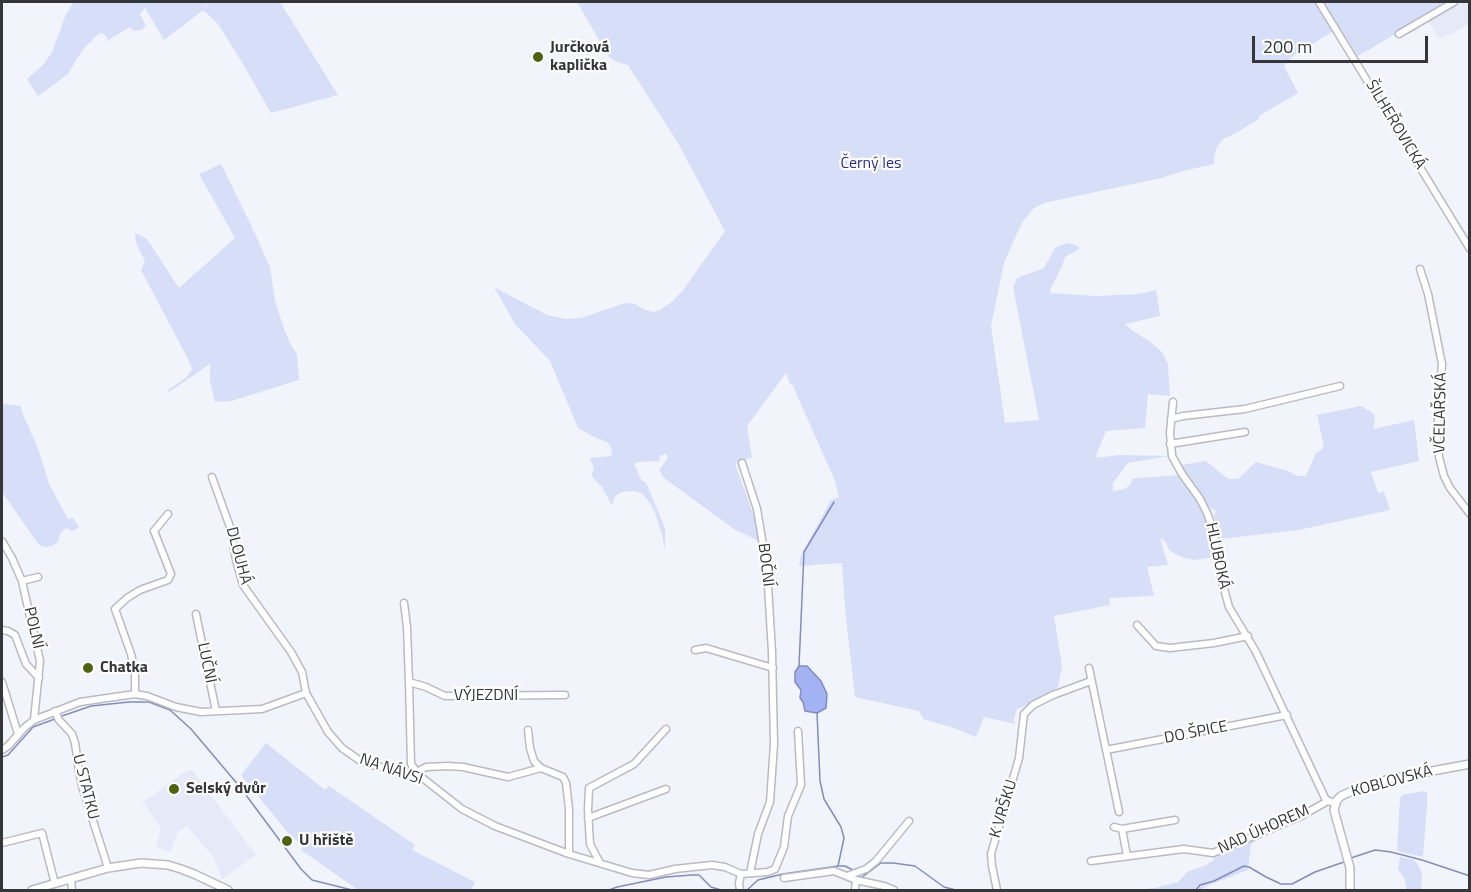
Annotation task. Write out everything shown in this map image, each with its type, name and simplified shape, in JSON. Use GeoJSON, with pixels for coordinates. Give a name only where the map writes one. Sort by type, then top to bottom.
{"type":"FeatureCollection","features":[{"type":"Feature","properties":{"kind":"street","name":"ŠILHEŘOVICKÁ"},"geometry":{"type":"LineString","coordinates":[[1319,2],[1470,249]]}},
{"type":"Feature","properties":{"kind":"street"},"geometry":{"type":"LineString","coordinates":[[1399,34],[1454,2]]}},
{"type":"Feature","properties":{"kind":"street","name":"VČELAŘSKÁ"},"geometry":{"type":"LineString","coordinates":[[1419,269],[1428,294],[1442,364],[1437,434],[1439,457],[1450,488],[1470,514]]}},
{"type":"Feature","properties":{"kind":"street"},"geometry":{"type":"LineString","coordinates":[[1171,419],[1245,409],[1340,386]]}},
{"type":"Feature","properties":{"kind":"street","name":"HLUBOKÁ"},"geometry":{"type":"LineString","coordinates":[[1173,402],[1170,444],[1172,456],[1208,515],[1229,607],[1248,636],[1321,790],[1332,802]]}},
{"type":"Feature","properties":{"kind":"street"},"geometry":{"type":"LineString","coordinates":[[1170,444],[1245,432]]}},
{"type":"Feature","properties":{"kind":"street","name":"BOČNÍ"},"geometry":{"type":"LineString","coordinates":[[742,463],[757,509],[767,569],[773,668],[774,744],[770,802],[758,834],[750,873]]}},
{"type":"Feature","properties":{"kind":"street","name":"DLOUHÁ"},"geometry":{"type":"LineString","coordinates":[[212,477],[230,527],[243,585],[291,652],[302,672],[306,693]]}},
{"type":"Feature","properties":{"kind":"street"},"geometry":{"type":"LineString","coordinates":[[135,694],[135,672],[131,654],[115,609],[140,590],[168,580],[171,574],[154,531],[168,514]]}},
{"type":"Feature","properties":{"kind":"street","name":"POLNÍ"},"geometry":{"type":"LineString","coordinates":[[2,541],[22,581],[40,661],[34,720]]}},
{"type":"Feature","properties":{"kind":"street"},"geometry":{"type":"LineString","coordinates":[[22,581],[38,577]]}},
{"type":"Feature","properties":{"kind":"street"},"geometry":{"type":"LineString","coordinates":[[404,603],[410,682],[411,764],[419,774],[426,767],[448,766],[508,777],[541,768]]}},
{"type":"Feature","properties":{"kind":"street","name":"LUČNÍ"},"geometry":{"type":"LineString","coordinates":[[196,614],[216,711]]}},
{"type":"Feature","properties":{"kind":"street"},"geometry":{"type":"LineString","coordinates":[[1137,625],[1156,646],[1170,648],[1248,636]]}},
{"type":"Feature","properties":{"kind":"street"},"geometry":{"type":"LineString","coordinates":[[2,630],[15,635],[26,664],[39,678]]}},
{"type":"Feature","properties":{"kind":"street"},"geometry":{"type":"LineString","coordinates":[[706,648],[707,639]]}},
{"type":"Feature","properties":{"kind":"street"},"geometry":{"type":"LineString","coordinates":[[694,650],[706,648],[773,668]]}},
{"type":"Feature","properties":{"kind":"street"},"geometry":{"type":"LineString","coordinates":[[1089,668],[1119,812]]}},
{"type":"Feature","properties":{"kind":"street","name":"K VRŠKU"},"geometry":{"type":"LineString","coordinates":[[997,891],[991,854],[1019,758],[1024,714],[1033,705],[1053,695],[1091,681]]}},
{"type":"Feature","properties":{"kind":"street"},"geometry":{"type":"LineString","coordinates":[[2,682],[18,734]]}},
{"type":"Feature","properties":{"kind":"street","name":"VÝJEZDNÍ"},"geometry":{"type":"LineString","coordinates":[[410,682],[445,696],[565,695]]}},
{"type":"Feature","properties":{"kind":"street"},"geometry":{"type":"LineString","coordinates":[[2,750],[34,720],[81,702],[135,694],[201,712],[262,709],[306,693]]}},
{"type":"Feature","properties":{"kind":"street","name":"NA NÁVSI"},"geometry":{"type":"LineString","coordinates":[[306,693],[328,732],[352,756],[368,764],[419,774],[454,803],[495,826],[569,854],[633,873],[649,875],[675,869],[712,865],[725,867],[741,874],[768,872],[775,869],[784,847],[788,816],[801,785],[798,731]]}},
{"type":"Feature","properties":{"kind":"street","name":"U STATKU"},"geometry":{"type":"LineString","coordinates":[[55,711],[59,720],[72,734],[82,786],[108,868]]}},
{"type":"Feature","properties":{"kind":"street","name":"DO ŠPICE"},"geometry":{"type":"LineString","coordinates":[[1106,750],[1287,715]]}},
{"type":"Feature","properties":{"kind":"street"},"geometry":{"type":"LineString","coordinates":[[600,863],[590,844],[589,788],[634,764],[666,729]]}},
{"type":"Feature","properties":{"kind":"street"},"geometry":{"type":"LineString","coordinates":[[528,730],[531,756],[534,762],[541,768],[563,777],[566,783],[569,809],[569,854]]}},
{"type":"Feature","properties":{"kind":"street","name":"KOBLOVSKÁ"},"geometry":{"type":"LineString","coordinates":[[1350,891],[1351,878],[1348,859],[1332,802],[1341,796],[1378,782],[1470,764]]}},
{"type":"Feature","properties":{"kind":"street"},"geometry":{"type":"LineString","coordinates":[[588,818],[666,789]]}},
{"type":"Feature","properties":{"kind":"street","name":"NAD ÚHOREM"},"geometry":{"type":"LineString","coordinates":[[1090,861],[1184,849],[1214,853],[1332,802]]}},
{"type":"Feature","properties":{"kind":"street"},"geometry":{"type":"LineString","coordinates":[[1114,827],[1122,829],[1175,820]]}},
{"type":"Feature","properties":{"kind":"street"},"geometry":{"type":"LineString","coordinates":[[784,878],[834,871],[852,873],[866,869],[876,861],[909,821]]}},
{"type":"Feature","properties":{"kind":"street"},"geometry":{"type":"LineString","coordinates":[[1122,829],[1127,856]]}},
{"type":"Feature","properties":{"kind":"street"},"geometry":{"type":"LineString","coordinates":[[2,843],[42,833],[55,884]]}},
{"type":"Feature","properties":{"kind":"street"},"geometry":{"type":"LineString","coordinates":[[32,891],[108,868],[141,863],[168,865],[195,874],[228,891]]}},
{"type":"Feature","properties":{"kind":"street"},"geometry":{"type":"LineString","coordinates":[[852,873],[856,880],[855,891]]}},
{"type":"Feature","properties":{"kind":"street"},"geometry":{"type":"LineString","coordinates":[[740,891],[741,874]]}},
{"type":"Feature","properties":{"kind":"street"},"geometry":{"type":"LineString","coordinates":[[71,879],[72,891]]}},
{"type":"Feature","properties":{"kind":"street"},"geometry":{"type":"LineString","coordinates":[[856,880],[884,886],[894,891]]}},
{"type":"Feature","properties":{"kind":"shaded area"},"geometry":{"type":"Polygon","coordinates":[[[1457,2],[1469,2],[1469,24],[1439,39],[1427,19],[1457,2]]]}},
{"type":"Feature","properties":{"kind":"shaded area"},"geometry":{"type":"Polygon","coordinates":[[[192,770],[256,855],[222,879],[214,858],[187,826],[178,832],[170,852],[156,846],[161,828],[143,802],[183,773],[192,770]]]}},
{"type":"Feature","properties":{"kind":"green space"},"geometry":{"type":"Polygon","coordinates":[[[74,2],[204,2],[208,9],[205,2],[280,2],[338,95],[271,113],[218,24],[204,11],[164,40],[145,8],[140,14],[146,26],[141,30],[133,31],[130,27],[110,39],[111,43],[104,34],[100,33],[86,46],[68,74],[38,96],[27,79],[44,64],[52,52],[66,14],[74,2]]]}},
{"type":"Feature","properties":{"kind":"green space","name":"Černý les"},"geometry":{"type":"Polygon","coordinates":[[[577,2],[1450,2],[1358,56],[1340,28],[1294,55],[1284,66],[1298,93],[1223,139],[1217,147],[1214,164],[1044,203],[1033,209],[1024,220],[1004,263],[991,326],[1005,423],[1039,420],[1013,287],[1017,278],[1044,268],[1055,248],[1069,243],[1078,246],[1078,250],[1065,257],[1050,290],[1051,293],[1096,296],[1138,294],[1156,290],[1160,316],[1125,324],[1162,352],[1168,364],[1170,396],[1148,394],[1145,428],[1106,431],[1095,458],[1120,455],[1169,456],[1128,463],[1113,483],[1113,491],[1125,489],[1130,485],[1132,479],[1180,475],[1197,498],[1208,521],[1213,557],[1195,560],[1181,557],[1169,550],[1165,541],[1160,538],[1168,565],[1147,567],[1154,596],[1109,598],[1110,605],[1054,616],[1062,666],[1058,687],[1040,700],[1017,709],[1015,724],[984,717],[976,737],[923,719],[919,711],[855,697],[842,563],[799,566],[801,555],[831,500],[839,497],[835,481],[786,373],[747,426],[752,457],[735,464],[764,544],[759,544],[755,539],[734,529],[664,478],[659,470],[668,458],[666,454],[660,456],[659,461],[634,464],[642,481],[647,485],[665,528],[665,551],[655,513],[642,493],[622,492],[614,498],[612,506],[602,487],[591,474],[594,469],[590,458],[611,456],[610,446],[607,442],[578,428],[550,361],[515,324],[494,287],[547,315],[566,319],[581,318],[625,303],[635,304],[653,312],[658,311],[672,302],[683,290],[725,231],[678,143],[628,65],[609,57],[577,2]]]}},
{"type":"Feature","properties":{"kind":"green space"},"geometry":{"type":"Polygon","coordinates":[[[221,164],[270,267],[275,301],[284,329],[297,355],[299,380],[231,401],[215,402],[210,381],[210,364],[169,392],[168,390],[186,378],[192,369],[141,270],[145,261],[136,243],[135,233],[147,239],[179,288],[235,238],[199,174],[221,164]]]}},
{"type":"Feature","properties":{"kind":"green space"},"geometry":{"type":"Polygon","coordinates":[[[2,404],[21,406],[49,484],[68,519],[73,518],[79,527],[72,531],[66,528],[60,534],[58,542],[52,546],[39,545],[2,492],[2,404]]]}},
{"type":"Feature","properties":{"kind":"green space"},"geometry":{"type":"Polygon","coordinates":[[[1361,406],[1374,414],[1373,429],[1414,420],[1419,461],[1371,472],[1378,493],[1384,492],[1390,510],[1299,530],[1220,539],[1216,533],[1214,515],[1216,511],[1204,504],[1181,465],[1205,461],[1229,479],[1238,479],[1256,462],[1288,471],[1297,476],[1306,476],[1316,453],[1324,446],[1317,415],[1361,406]]]}},
{"type":"Feature","properties":{"kind":"green space"},"geometry":{"type":"Polygon","coordinates":[[[266,743],[325,790],[329,786],[415,845],[412,850],[475,882],[471,890],[358,890],[301,850],[303,846],[288,833],[241,775],[266,743]]]}},
{"type":"Feature","properties":{"kind":"green space"},"geometry":{"type":"Polygon","coordinates":[[[1427,792],[1427,806],[1423,857],[1397,851],[1400,798],[1402,795],[1427,792]]]}},
{"type":"Feature","properties":{"kind":"green space"},"geometry":{"type":"Polygon","coordinates":[[[1274,831],[1251,844],[1248,870],[1201,890],[1138,890],[1178,882],[1187,872],[1214,860],[1213,856],[1274,831]]]}},
{"type":"Feature","properties":{"kind":"green space"},"geometry":{"type":"Polygon","coordinates":[[[1400,857],[1414,860],[1420,868],[1421,890],[1407,890],[1404,878],[1398,869],[1400,857]]]}},
{"type":"Feature","properties":{"kind":"water"},"geometry":{"type":"Polygon","coordinates":[[[799,666],[807,666],[821,681],[827,694],[826,708],[817,713],[805,711],[800,698],[801,690],[795,682],[795,672],[799,666]]]}},
{"type":"Feature","properties":{"kind":"waterway"},"geometry":{"type":"LineString","coordinates":[[799,666],[804,552],[834,502]]}},
{"type":"Feature","properties":{"kind":"waterway"},"geometry":{"type":"LineString","coordinates":[[62,716],[91,706],[129,702],[149,702],[170,710],[191,729],[240,787],[301,869],[312,880],[352,890]]}},
{"type":"Feature","properties":{"kind":"waterway"},"geometry":{"type":"LineString","coordinates":[[817,713],[820,781],[824,799],[841,827],[844,838],[838,866]]}},
{"type":"Feature","properties":{"kind":"waterway"},"geometry":{"type":"LineString","coordinates":[[2,757],[8,755],[33,727],[55,719]]}},
{"type":"Feature","properties":{"kind":"waterway"},"geometry":{"type":"LineString","coordinates":[[1351,858],[1375,850],[1391,852],[1470,876]]}},
{"type":"Feature","properties":{"kind":"waterway"},"geometry":{"type":"LineString","coordinates":[[1196,890],[1200,885],[1214,881],[1244,866],[1281,884],[1292,884],[1315,872],[1344,862]]}},
{"type":"Feature","properties":{"kind":"waterway"},"geometry":{"type":"LineString","coordinates":[[857,874],[861,878],[881,863],[915,866],[944,887],[956,890]]}},
{"type":"Feature","properties":{"kind":"waterway"},"geometry":{"type":"LineString","coordinates":[[747,890],[758,880],[783,874],[838,866],[845,866],[853,870]]}},
{"type":"Feature","properties":{"kind":"waterway"},"geometry":{"type":"LineString","coordinates":[[609,890],[666,877],[692,875],[699,875],[711,887],[721,890]]}},
{"type":"Feature","properties":{"kind":"place","name":"Jurčková kaplička"},"geometry":{"type":"Point","coordinates":[538,57]}},
{"type":"Feature","properties":{"kind":"place","name":"Chatka"},"geometry":{"type":"Point","coordinates":[88,668]}},
{"type":"Feature","properties":{"kind":"place","name":"Selský dvůr"},"geometry":{"type":"Point","coordinates":[174,789]}},
{"type":"Feature","properties":{"kind":"place","name":"U hřiště"},"geometry":{"type":"Point","coordinates":[287,841]}}]}
